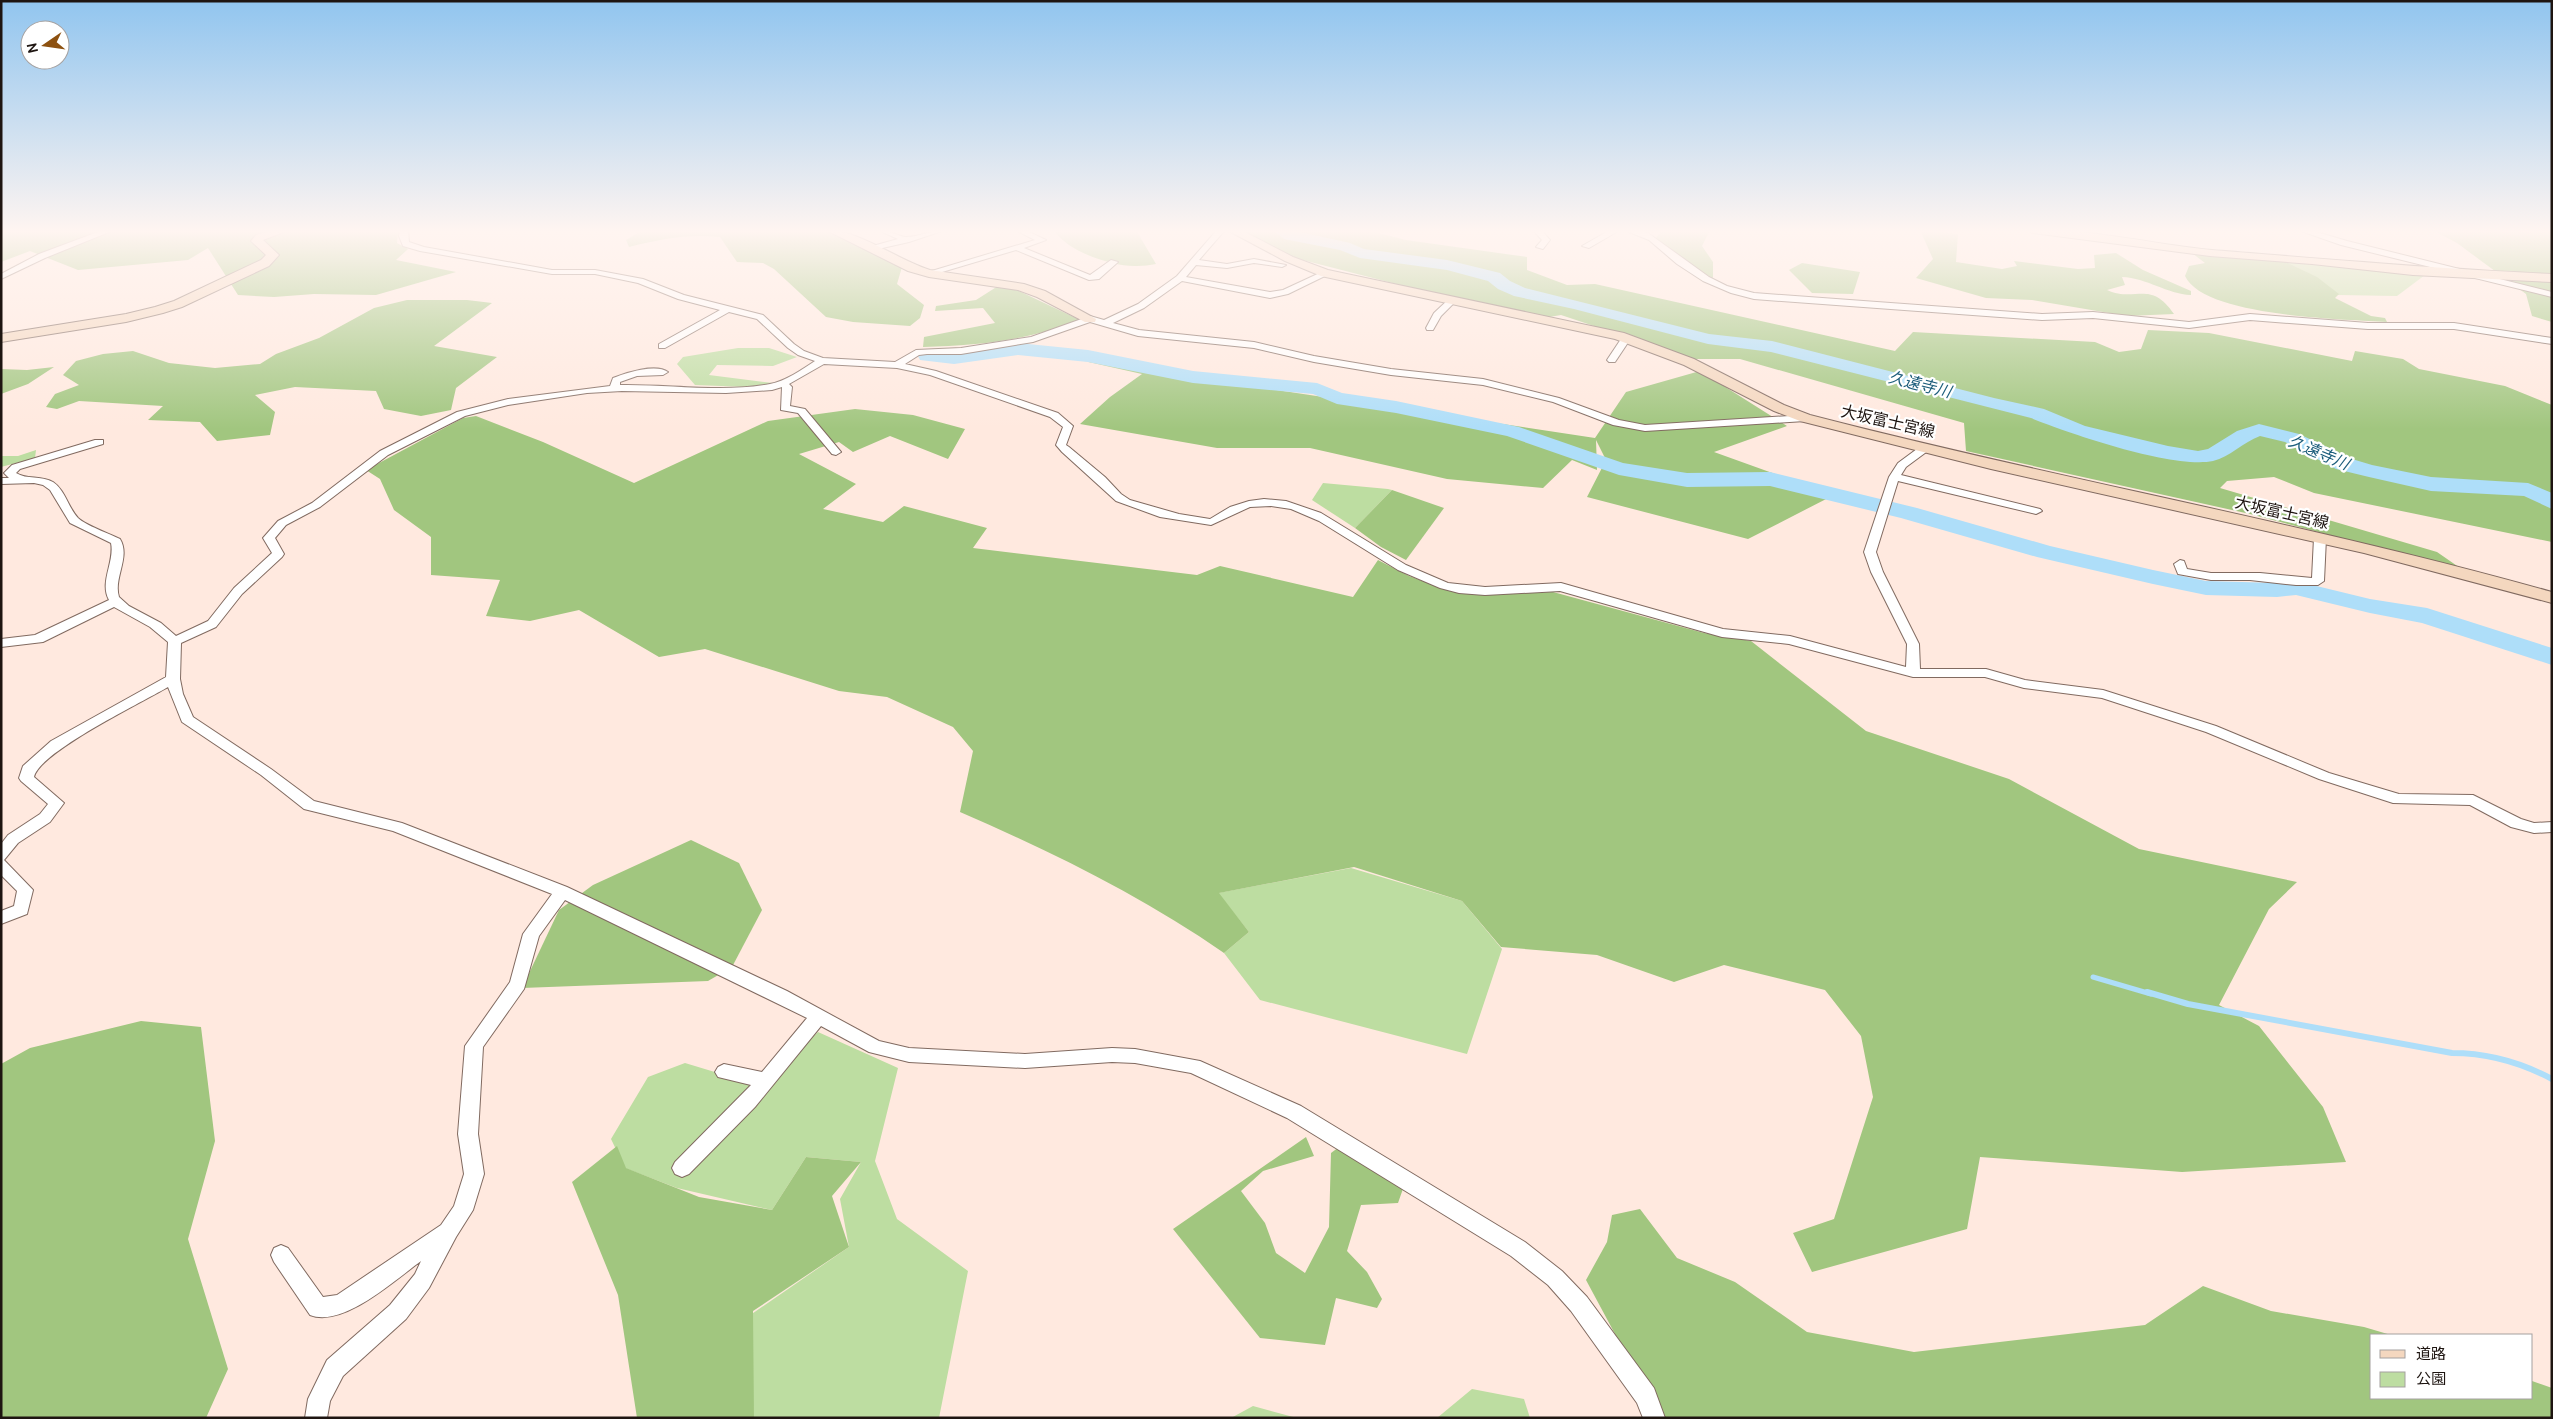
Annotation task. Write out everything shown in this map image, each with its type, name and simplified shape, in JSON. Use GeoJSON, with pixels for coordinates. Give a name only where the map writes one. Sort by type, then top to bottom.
{"type":"FeatureCollection","features":[{"type":"Feature","properties":{"kind":"street"},"geometry":{"type":"LineString","coordinates":[[1,338],[126,318],[178,304],[195,296]]}},
{"type":"Feature","properties":{"kind":"street"},"geometry":{"type":"LineString","coordinates":[[680,296],[760,317],[791,346],[801,353],[822,361],[897,365],[933,373],[1054,416],[1068,426],[1061,445],[1076,462],[1100,478],[1120,499],[1135,505],[1191,520],[1212,522],[1236,508],[1259,502],[1292,506],[1317,515],[1401,567],[1458,589],[1561,587],[1722,633],[1790,640],[1912,672],[1986,673],[2024,684],[2103,694],[2140,704],[2211,729],[2324,776],[2398,799],[2473,800],[2516,822],[2534,828],[2552,826]]}},
{"type":"Feature","properties":{"kind":"street"},"geometry":{"type":"LineString","coordinates":[[1045,296],[1090,319],[1138,333],[1254,345],[1314,359],[1391,372],[1483,382],[1556,400],[1617,422],[1645,428],[1718,426],[1804,418]]}},
{"type":"Feature","properties":{"kind":"street"},"geometry":{"type":"LineString","coordinates":[[1106,323],[1141,306],[1155,296]]}},
{"type":"Feature","properties":{"kind":"street","name":"大坂富士宮線"},"geometry":{"type":"LineString","coordinates":[[1435,296],[1576,325],[1626,338],[1689,362],[1779,408],[1804,418],[1925,448],[2320,538],[2552,598]]}},
{"type":"Feature","properties":{"kind":"street"},"geometry":{"type":"LineString","coordinates":[[1757,296],[2006,315],[2093,315],[2189,325],[2264,317],[2368,326],[2454,326],[2552,341]]}},
{"type":"Feature","properties":{"kind":"street"},"geometry":{"type":"LineString","coordinates":[[1430,328],[1436,315],[1453,300]]}},
{"type":"Feature","properties":{"kind":"street"},"geometry":{"type":"LineString","coordinates":[[662,346],[728,309]]}},
{"type":"Feature","properties":{"kind":"street"},"geometry":{"type":"LineString","coordinates":[[897,365],[916,354],[927,351],[961,352],[1026,341],[1064,330],[1090,319]]}},
{"type":"Feature","properties":{"kind":"street"},"geometry":{"type":"LineString","coordinates":[[1612,360],[1626,338]]}},
{"type":"Feature","properties":{"kind":"street"},"geometry":{"type":"LineString","coordinates":[[175,642],[212,624],[238,591],[278,554],[268,538],[274,530],[316,505],[384,453],[447,420],[486,406],[556,393],[614,388],[726,390],[772,387],[784,383],[822,361]]}},
{"type":"Feature","properties":{"kind":"street"},"geometry":{"type":"LineString","coordinates":[[614,388],[616,380],[625,375],[663,372]]}},
{"type":"Feature","properties":{"kind":"street"},"geometry":{"type":"LineString","coordinates":[[784,383],[787,387],[785,408],[801,411],[836,452]]}},
{"type":"Feature","properties":{"kind":"street"},"geometry":{"type":"LineString","coordinates":[[20,480],[9,473],[16,467],[99,442]]}},
{"type":"Feature","properties":{"kind":"street"},"geometry":{"type":"LineString","coordinates":[[1912,672],[1913,644],[1877,572],[1870,552],[1894,477],[1902,465],[1925,448]]}},
{"type":"Feature","properties":{"kind":"street"},"geometry":{"type":"LineString","coordinates":[[1894,477],[2036,511]]}},
{"type":"Feature","properties":{"kind":"street"},"geometry":{"type":"LineString","coordinates":[[1,481],[20,480],[48,483],[54,488],[74,521],[116,541],[119,550],[110,589],[115,602],[154,624],[175,642]]}},
{"type":"Feature","properties":{"kind":"street"},"geometry":{"type":"LineString","coordinates":[[2180,564],[2182,571],[2210,577],[2260,577],[2307,582],[2318,581],[2320,538]]}},
{"type":"Feature","properties":{"kind":"street"},"geometry":{"type":"LineString","coordinates":[[1,643],[38,639],[115,602]]}},
{"type":"Feature","properties":{"kind":"street"},"geometry":{"type":"LineString","coordinates":[[175,642],[173,679],[176,694],[187,719],[266,772],[309,805],[397,827],[562,892],[781,996],[818,1018],[875,1047],[908,1055],[1025,1061],[1112,1055],[1135,1056],[1194,1066],[1294,1112],[1511,1245],[1554,1278],[1579,1304],[1646,1396],[1654,1418]]}},
{"type":"Feature","properties":{"kind":"street"},"geometry":{"type":"LineString","coordinates":[[1,856],[12,839],[46,818],[57,803],[26,778],[28,768],[56,744],[173,679]]}},
{"type":"Feature","properties":{"kind":"street"},"geometry":{"type":"LineString","coordinates":[[1,865],[24,890],[20,910],[1,918]]}},
{"type":"Feature","properties":{"kind":"street"},"geometry":{"type":"LineString","coordinates":[[316,1418],[319,1400],[335,1368],[398,1312],[422,1281],[449,1230],[463,1210],[474,1174],[468,1134],[474,1046],[518,984],[531,934],[562,892]]}},
{"type":"Feature","properties":{"kind":"street"},"geometry":{"type":"LineString","coordinates":[[682,1168],[766,1080],[818,1018]]}},
{"type":"Feature","properties":{"kind":"street"},"geometry":{"type":"LineString","coordinates":[[724,1072],[766,1080]]}},
{"type":"Feature","properties":{"kind":"street"},"geometry":{"type":"LineString","coordinates":[[281,1255],[318,1308],[342,1305],[449,1230]]}},
{"type":"Feature","properties":{"kind":"green space"},"geometry":{"type":"Polygon","coordinates":[[[803,296],[913,296],[924,305],[920,318],[910,326],[853,322],[826,317],[803,296]]]}},
{"type":"Feature","properties":{"kind":"green space"},"geometry":{"type":"Polygon","coordinates":[[[982,296],[1030,296],[1080,320],[1040,333],[1003,341],[923,347],[924,337],[995,323],[983,308],[935,311],[936,306],[976,300],[982,296]]]}},
{"type":"Feature","properties":{"kind":"green space"},"geometry":{"type":"Polygon","coordinates":[[[1451,296],[1650,296],[1895,351],[1913,332],[2095,342],[2119,352],[2141,349],[2148,330],[2209,333],[2352,361],[2355,351],[2403,359],[2419,369],[2505,386],[2552,405],[2552,542],[2314,493],[2274,477],[2227,481],[2220,488],[2437,552],[2463,570],[2250,514],[1966,451],[1964,423],[1740,359],[1693,359],[1561,315],[1549,317],[1451,296]]]}},
{"type":"Feature","properties":{"kind":"green space"},"geometry":{"type":"Polygon","coordinates":[[[1980,296],[2155,296],[2165,303],[2174,314],[2127,316],[2032,300],[1980,296]]]}},
{"type":"Feature","properties":{"kind":"green space"},"geometry":{"type":"Polygon","coordinates":[[[2211,296],[2337,296],[2335,298],[2371,316],[2385,318],[2387,322],[2277,313],[2246,308],[2211,296]]]}},
{"type":"Feature","properties":{"kind":"green space"},"geometry":{"type":"Polygon","coordinates":[[[2527,296],[2552,296],[2552,322],[2532,316],[2527,296]]]}},
{"type":"Feature","properties":{"kind":"green space"},"geometry":{"type":"Polygon","coordinates":[[[407,300],[467,300],[492,303],[434,346],[497,357],[456,388],[451,410],[421,416],[384,409],[376,391],[295,387],[255,395],[275,412],[270,435],[217,441],[200,422],[148,420],[163,406],[79,401],[57,409],[46,407],[55,394],[79,385],[63,375],[76,361],[103,354],[133,351],[169,363],[215,368],[260,364],[276,354],[319,338],[374,308],[407,300]]]}},
{"type":"Feature","properties":{"kind":"green space"},"geometry":{"type":"Polygon","coordinates":[[[738,348],[769,348],[797,357],[773,366],[717,365],[709,375],[773,383],[747,387],[695,385],[677,364],[683,357],[738,348]]]}},
{"type":"Feature","properties":{"kind":"green space"},"geometry":{"type":"Polygon","coordinates":[[[1084,361],[1595,438],[1626,392],[1700,371],[1787,426],[1714,452],[1834,495],[1748,539],[1587,497],[1606,460],[1596,440],[1597,470],[1572,460],[1543,488],[1447,479],[1310,448],[1217,448],[1080,424],[1110,397],[1142,374],[1084,361]]]}},
{"type":"Feature","properties":{"kind":"green space"},"geometry":{"type":"Polygon","coordinates":[[[54,367],[28,384],[1,394],[1,369],[27,370],[54,367]]]}},
{"type":"Feature","properties":{"kind":"green space"},"geometry":{"type":"Polygon","coordinates":[[[855,409],[913,415],[965,429],[948,459],[890,436],[853,452],[839,442],[799,454],[856,484],[823,509],[883,522],[904,506],[987,528],[973,548],[1197,575],[1220,566],[1353,597],[1378,560],[1409,576],[1441,588],[1475,595],[1553,592],[1704,633],[1751,641],[1866,731],[2009,779],[2139,849],[2297,882],[2269,909],[2219,1005],[2259,1026],[2323,1107],[2346,1162],[2182,1172],[1980,1157],[1967,1229],[1812,1272],[1793,1233],[1834,1219],[1873,1097],[1861,1036],[1825,990],[1724,965],[1674,982],[1597,955],[1501,947],[1462,901],[1354,867],[1219,893],[1249,932],[1224,953],[1193,932],[1096,876],[960,812],[973,751],[953,727],[887,697],[839,691],[705,649],[659,657],[579,610],[530,621],[486,616],[500,580],[431,575],[431,537],[394,510],[380,479],[366,470],[463,418],[476,416],[543,442],[634,483],[768,421],[855,409]]]}},
{"type":"Feature","properties":{"kind":"green space"},"geometry":{"type":"Polygon","coordinates":[[[36,450],[35,458],[1,467],[1,456],[18,456],[36,450]]]}},
{"type":"Feature","properties":{"kind":"green space"},"geometry":{"type":"Polygon","coordinates":[[[1323,483],[1392,490],[1355,528],[1312,500],[1323,483]]]}},
{"type":"Feature","properties":{"kind":"green space"},"geometry":{"type":"Polygon","coordinates":[[[1392,490],[1444,508],[1406,560],[1381,547],[1355,528],[1392,490]]]}},
{"type":"Feature","properties":{"kind":"green space"},"geometry":{"type":"Polygon","coordinates":[[[691,840],[739,863],[762,910],[732,967],[708,981],[522,988],[559,910],[593,885],[691,840]]]}},
{"type":"Feature","properties":{"kind":"green space"},"geometry":{"type":"Polygon","coordinates":[[[1351,868],[1462,901],[1502,949],[1467,1054],[1260,1000],[1224,953],[1249,932],[1218,893],[1351,868]]]}},
{"type":"Feature","properties":{"kind":"green space"},"geometry":{"type":"Polygon","coordinates":[[[141,1021],[201,1027],[215,1141],[188,1239],[228,1369],[206,1418],[1,1418],[1,1064],[30,1048],[141,1021]]]}},
{"type":"Feature","properties":{"kind":"green space"},"geometry":{"type":"Polygon","coordinates":[[[818,1032],[898,1068],[875,1161],[897,1219],[968,1271],[939,1418],[754,1418],[746,1318],[849,1247],[840,1199],[861,1162],[806,1157],[772,1210],[677,1188],[625,1168],[611,1139],[648,1077],[685,1063],[761,1086],[818,1032]]]}},
{"type":"Feature","properties":{"kind":"green space"},"geometry":{"type":"Polygon","coordinates":[[[1306,1137],[1314,1156],[1263,1171],[1241,1191],[1265,1223],[1276,1253],[1305,1273],[1329,1227],[1331,1153],[1339,1147],[1405,1183],[1398,1203],[1361,1205],[1347,1251],[1367,1272],[1382,1299],[1377,1308],[1336,1298],[1325,1345],[1260,1338],[1173,1229],[1306,1137]]]}},
{"type":"Feature","properties":{"kind":"green space"},"geometry":{"type":"Polygon","coordinates":[[[617,1146],[626,1168],[699,1197],[772,1210],[806,1157],[861,1162],[832,1196],[849,1247],[753,1311],[754,1418],[637,1418],[618,1295],[572,1182],[617,1146]]]}},
{"type":"Feature","properties":{"kind":"green space"},"geometry":{"type":"Polygon","coordinates":[[[1640,1209],[1677,1258],[1735,1282],[1807,1332],[1914,1352],[2145,1325],[2203,1286],[2271,1311],[2364,1327],[2388,1334],[2370,1334],[2370,1399],[2533,1399],[2533,1381],[2552,1388],[2552,1418],[1650,1418],[1615,1334],[1586,1280],[1607,1242],[1612,1215],[1640,1209]]]}},
{"type":"Feature","properties":{"kind":"green space"},"geometry":{"type":"Polygon","coordinates":[[[1472,1389],[1524,1399],[1530,1418],[1437,1418],[1472,1389]]]}},
{"type":"Feature","properties":{"kind":"green space"},"geometry":{"type":"Polygon","coordinates":[[[1253,1406],[1297,1418],[1231,1418],[1253,1406]]]}},
{"type":"Feature","properties":{"kind":"waterway","name":"久遠寺川"},"geometry":{"type":"LineString","coordinates":[[1540,296],[1708,339],[1772,347],[1993,404],[2037,413],[2078,430],[2168,452],[2198,457],[2214,454],[2244,435],[2259,430],[2292,438],[2344,464],[2369,471],[2431,484],[2528,490],[2552,502]]}},
{"type":"Feature","properties":{"kind":"waterway"},"geometry":{"type":"LineString","coordinates":[[927,356],[954,358],[1018,349],[1088,356],[1193,377],[1317,389],[1337,398],[1396,407],[1512,431],[1619,469],[1687,480],[1770,479],[1909,513],[2045,552],[2153,577],[2206,588],[2277,590],[2296,588],[2370,606],[2427,616],[2552,657]]}},
{"type":"Feature","properties":{"kind":"waterway"},"geometry":{"type":"LineString","coordinates":[[2093,977],[2151,994]]}},
{"type":"Feature","properties":{"kind":"waterway"},"geometry":{"type":"LineString","coordinates":[[2147,992],[2188,1004],[2452,1053],[2491,1057],[2516,1063],[2552,1079]]}}]}
